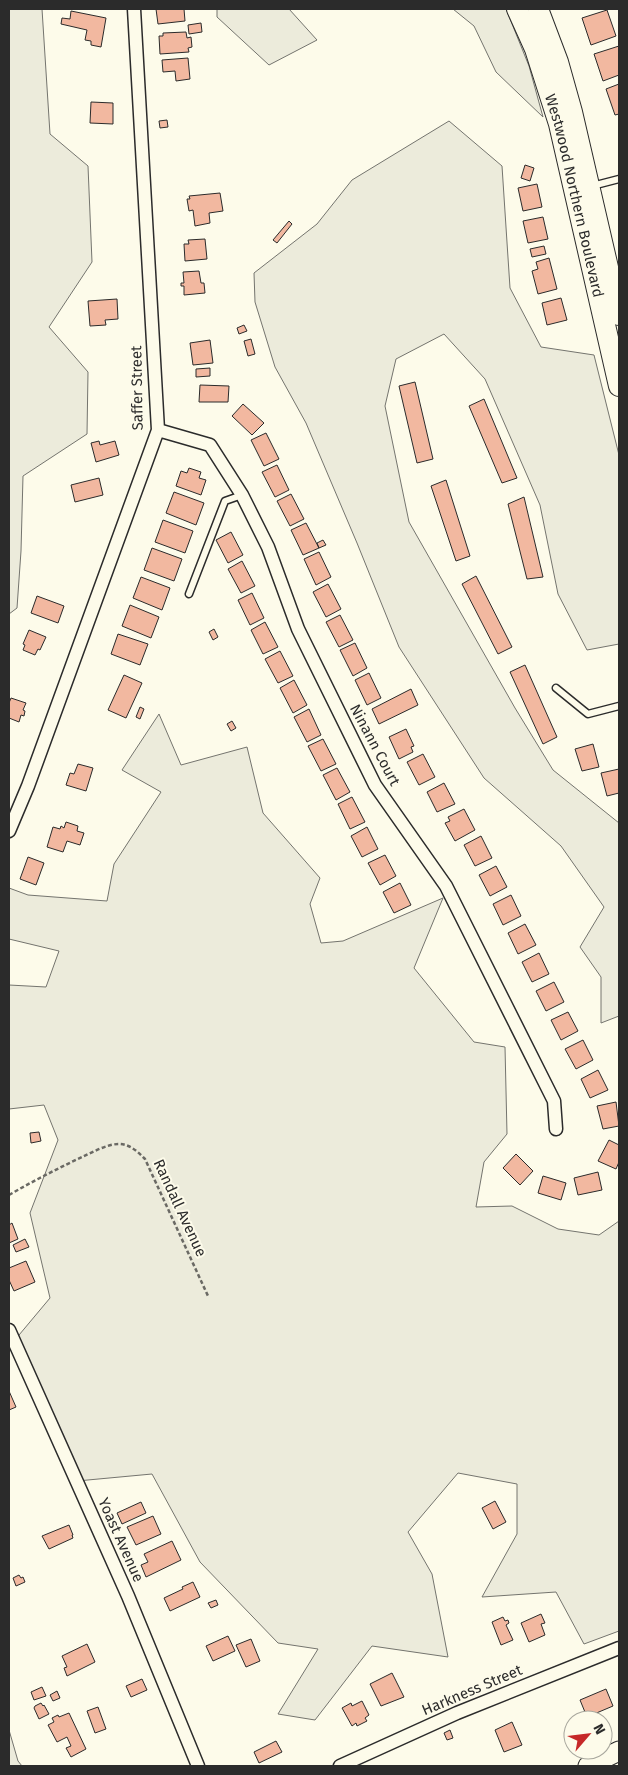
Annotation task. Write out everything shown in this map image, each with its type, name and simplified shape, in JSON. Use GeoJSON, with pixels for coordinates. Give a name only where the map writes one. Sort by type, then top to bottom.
{"type":"FeatureCollection","features":[{"type":"Feature","properties":{"kind":"main road","name":"Westwood Northern Boulevard"},"geometry":{"type":"LineString","coordinates":[[517,9],[547,84],[559,124],[582,187],[619,315]]}},
{"type":"Feature","properties":{"kind":"main road","name":"Westwood Northern Boulevard"},"geometry":{"type":"LineString","coordinates":[[538,9],[558,62],[572,112],[582,187],[619,386]]}},
{"type":"Feature","properties":{"kind":"street","name":"Saffer Street"},"geometry":{"type":"LineString","coordinates":[[9,832],[28,786],[158,430],[134,9]]}},
{"type":"Feature","properties":{"kind":"street","name":"Ninann Court"},"geometry":{"type":"LineString","coordinates":[[158,430],[210,445],[242,495],[268,547],[298,629],[375,785],[446,886],[550,1092],[554,1101],[556,1129]]}},
{"type":"Feature","properties":{"kind":"street","name":"Yoast Avenue"},"geometry":{"type":"LineString","coordinates":[[9,1330],[128,1596],[198,1766]]}},
{"type":"Feature","properties":{"kind":"street","name":"Harkness Street"},"geometry":{"type":"LineString","coordinates":[[340,1766],[457,1713],[619,1648]]}},
{"type":"Feature","properties":{"kind":"street"},"geometry":{"type":"LineString","coordinates":[[588,1766],[619,1751]]}},
{"type":"Feature","properties":{"kind":"lane"},"geometry":{"type":"LineString","coordinates":[[582,187],[619,179]]}},
{"type":"Feature","properties":{"kind":"lane"},"geometry":{"type":"LineString","coordinates":[[189,594],[225,501],[242,495]]}},
{"type":"Feature","properties":{"kind":"lane"},"geometry":{"type":"LineString","coordinates":[[556,688],[588,714],[619,706]]}},
{"type":"Feature","properties":{"kind":"path","name":"Randall Avenue"},"geometry":{"type":"LineString","coordinates":[[9,1195],[50,1172],[98,1150],[121,1144],[129,1146],[145,1160],[208,1296]]}},
{"type":"Feature","properties":{"kind":"shaded area"},"geometry":{"type":"Polygon","coordinates":[[[9,9],[42,9],[50,134],[88,166],[92,262],[49,327],[88,372],[87,434],[23,476],[17,608],[9,614],[9,9]]]}},
{"type":"Feature","properties":{"kind":"shaded area"},"geometry":{"type":"Polygon","coordinates":[[[217,9],[289,9],[317,40],[269,65],[217,17],[217,9]]]}},
{"type":"Feature","properties":{"kind":"shaded area"},"geometry":{"type":"Polygon","coordinates":[[[453,9],[506,9],[529,66],[543,117],[496,72],[474,26],[453,9]]]}},
{"type":"Feature","properties":{"kind":"shaded area"},"geometry":{"type":"Polygon","coordinates":[[[449,121],[502,166],[510,288],[541,347],[594,355],[619,455],[619,644],[587,650],[558,594],[540,505],[485,379],[444,334],[396,359],[385,406],[409,522],[515,708],[553,770],[619,823],[619,1016],[601,1023],[601,977],[580,947],[604,907],[561,846],[484,778],[399,647],[306,423],[275,367],[255,302],[254,273],[317,224],[352,180],[449,121]]]}},
{"type":"Feature","properties":{"kind":"shaded area"},"geometry":{"type":"Polygon","coordinates":[[[159,714],[181,765],[247,747],[263,813],[320,878],[310,904],[321,943],[343,941],[443,898],[414,968],[474,1042],[505,1047],[507,1134],[484,1162],[476,1207],[512,1206],[558,1229],[599,1235],[619,1221],[619,1631],[584,1644],[556,1592],[482,1597],[517,1534],[517,1484],[458,1473],[408,1532],[432,1574],[448,1657],[372,1646],[315,1720],[278,1714],[318,1649],[278,1643],[200,1562],[152,1474],[77,1481],[14,1341],[50,1298],[30,1213],[58,1140],[44,1105],[9,1109],[9,985],[46,987],[59,951],[9,939],[9,888],[28,895],[107,901],[114,864],[161,792],[122,770],[159,714]]]}},
{"type":"Feature","properties":{"kind":"shaded area"},"geometry":{"type":"Polygon","coordinates":[[[9,1730],[18,1761],[22,1766],[9,1766],[9,1730]]]}},
{"type":"Feature","properties":{"kind":"building"},"geometry":{"type":"Polygon","coordinates":[[[156,9],[184,9],[185,21],[158,24],[156,9]]]}},
{"type":"Feature","properties":{"kind":"building"},"geometry":{"type":"Polygon","coordinates":[[[607,10],[616,36],[591,45],[582,18],[607,10]]]}},
{"type":"Feature","properties":{"kind":"building"},"geometry":{"type":"Polygon","coordinates":[[[71,11],[106,18],[101,47],[91,45],[91,41],[85,40],[87,30],[61,24],[62,18],[70,19],[71,11]]]}},
{"type":"Feature","properties":{"kind":"building"},"geometry":{"type":"Polygon","coordinates":[[[201,23],[202,32],[189,34],[188,25],[201,23]]]}},
{"type":"Feature","properties":{"kind":"building"},"geometry":{"type":"Polygon","coordinates":[[[186,32],[187,38],[191,37],[192,47],[188,48],[189,52],[160,54],[159,36],[163,36],[163,33],[186,32]]]}},
{"type":"Feature","properties":{"kind":"building"},"geometry":{"type":"Polygon","coordinates":[[[619,46],[619,75],[603,81],[594,54],[619,46]]]}},
{"type":"Feature","properties":{"kind":"building"},"geometry":{"type":"Polygon","coordinates":[[[188,58],[190,79],[176,81],[175,71],[163,72],[162,60],[188,58]]]}},
{"type":"Feature","properties":{"kind":"building"},"geometry":{"type":"Polygon","coordinates":[[[619,84],[619,114],[615,115],[606,89],[619,84]]]}},
{"type":"Feature","properties":{"kind":"building"},"geometry":{"type":"Polygon","coordinates":[[[91,102],[113,103],[113,124],[90,123],[91,102]]]}},
{"type":"Feature","properties":{"kind":"building"},"geometry":{"type":"Polygon","coordinates":[[[167,120],[168,127],[160,128],[159,121],[167,120]]]}},
{"type":"Feature","properties":{"kind":"building"},"geometry":{"type":"Polygon","coordinates":[[[525,165],[534,168],[530,181],[521,178],[525,165]]]}},
{"type":"Feature","properties":{"kind":"building"},"geometry":{"type":"Polygon","coordinates":[[[537,184],[542,207],[523,211],[518,188],[537,184]]]}},
{"type":"Feature","properties":{"kind":"building"},"geometry":{"type":"Polygon","coordinates":[[[220,193],[223,211],[209,213],[210,223],[195,226],[193,210],[189,211],[187,199],[190,199],[189,196],[220,193]]]}},
{"type":"Feature","properties":{"kind":"building"},"geometry":{"type":"Polygon","coordinates":[[[543,217],[548,239],[528,243],[523,221],[543,217]]]}},
{"type":"Feature","properties":{"kind":"building"},"geometry":{"type":"Polygon","coordinates":[[[289,221],[292,224],[277,243],[273,240],[289,221]]]}},
{"type":"Feature","properties":{"kind":"building"},"geometry":{"type":"Polygon","coordinates":[[[205,239],[207,259],[185,261],[184,244],[189,244],[188,240],[205,239]]]}},
{"type":"Feature","properties":{"kind":"building"},"geometry":{"type":"Polygon","coordinates":[[[544,246],[546,254],[532,257],[530,249],[544,246]]]}},
{"type":"Feature","properties":{"kind":"building"},"geometry":{"type":"Polygon","coordinates":[[[549,258],[557,289],[538,294],[532,271],[538,269],[536,262],[549,258]]]}},
{"type":"Feature","properties":{"kind":"building"},"geometry":{"type":"Polygon","coordinates":[[[199,271],[201,283],[204,283],[205,293],[184,295],[184,286],[181,286],[181,283],[184,283],[183,272],[199,271]]]}},
{"type":"Feature","properties":{"kind":"building"},"geometry":{"type":"Polygon","coordinates":[[[561,298],[567,320],[547,325],[542,303],[561,298]]]}},
{"type":"Feature","properties":{"kind":"building"},"geometry":{"type":"Polygon","coordinates":[[[117,299],[118,319],[105,320],[106,325],[90,326],[88,301],[117,299]]]}},
{"type":"Feature","properties":{"kind":"building"},"geometry":{"type":"Polygon","coordinates":[[[244,325],[247,331],[239,334],[237,328],[244,325]]]}},
{"type":"Feature","properties":{"kind":"building"},"geometry":{"type":"Polygon","coordinates":[[[251,339],[255,354],[248,356],[244,341],[251,339]]]}},
{"type":"Feature","properties":{"kind":"building"},"geometry":{"type":"Polygon","coordinates":[[[210,340],[213,363],[193,365],[190,343],[210,340]]]}},
{"type":"Feature","properties":{"kind":"building"},"geometry":{"type":"Polygon","coordinates":[[[210,368],[210,376],[196,377],[196,369],[210,368]]]}},
{"type":"Feature","properties":{"kind":"building"},"geometry":{"type":"Polygon","coordinates":[[[415,382],[433,459],[417,463],[399,386],[415,382]]]}},
{"type":"Feature","properties":{"kind":"building"},"geometry":{"type":"Polygon","coordinates":[[[200,385],[229,386],[228,402],[199,402],[200,385]]]}},
{"type":"Feature","properties":{"kind":"building"},"geometry":{"type":"Polygon","coordinates":[[[484,399],[517,478],[502,483],[469,406],[484,399]]]}},
{"type":"Feature","properties":{"kind":"building"},"geometry":{"type":"Polygon","coordinates":[[[243,404],[264,423],[252,435],[232,416],[243,404]]]}},
{"type":"Feature","properties":{"kind":"building"},"geometry":{"type":"Polygon","coordinates":[[[266,433],[279,459],[264,466],[251,440],[266,433]]]}},
{"type":"Feature","properties":{"kind":"building"},"geometry":{"type":"Polygon","coordinates":[[[99,441],[100,445],[115,441],[119,455],[96,462],[91,443],[99,441]]]}},
{"type":"Feature","properties":{"kind":"building"},"geometry":{"type":"Polygon","coordinates":[[[277,465],[289,490],[275,497],[262,472],[277,465]]]}},
{"type":"Feature","properties":{"kind":"building"},"geometry":{"type":"Polygon","coordinates":[[[189,468],[201,472],[199,478],[206,480],[201,495],[176,486],[181,471],[187,473],[189,468]]]}},
{"type":"Feature","properties":{"kind":"building"},"geometry":{"type":"Polygon","coordinates":[[[99,478],[103,495],[75,502],[71,485],[99,478]]]}},
{"type":"Feature","properties":{"kind":"building"},"geometry":{"type":"Polygon","coordinates":[[[446,480],[470,556],[456,561],[431,486],[446,480]]]}},
{"type":"Feature","properties":{"kind":"building"},"geometry":{"type":"Polygon","coordinates":[[[174,492],[204,503],[196,525],[166,513],[174,492]]]}},
{"type":"Feature","properties":{"kind":"building"},"geometry":{"type":"Polygon","coordinates":[[[291,494],[304,519],[290,526],[277,501],[291,494]]]}},
{"type":"Feature","properties":{"kind":"building"},"geometry":{"type":"Polygon","coordinates":[[[524,497],[543,577],[527,579],[508,504],[524,497]]]}},
{"type":"Feature","properties":{"kind":"building"},"geometry":{"type":"Polygon","coordinates":[[[163,520],[193,531],[185,553],[155,542],[163,520]]]}},
{"type":"Feature","properties":{"kind":"building"},"geometry":{"type":"Polygon","coordinates":[[[306,523],[319,548],[303,555],[291,530],[306,523]]]}},
{"type":"Feature","properties":{"kind":"building"},"geometry":{"type":"Polygon","coordinates":[[[231,532],[243,555],[228,563],[216,540],[231,532]]]}},
{"type":"Feature","properties":{"kind":"building"},"geometry":{"type":"Polygon","coordinates":[[[323,540],[326,545],[319,548],[317,543],[323,540]]]}},
{"type":"Feature","properties":{"kind":"building"},"geometry":{"type":"Polygon","coordinates":[[[152,548],[182,559],[174,581],[144,570],[152,548]]]}},
{"type":"Feature","properties":{"kind":"building"},"geometry":{"type":"Polygon","coordinates":[[[319,552],[331,577],[316,585],[304,559],[319,552]]]}},
{"type":"Feature","properties":{"kind":"building"},"geometry":{"type":"Polygon","coordinates":[[[242,561],[255,586],[241,593],[228,569],[242,561]]]}},
{"type":"Feature","properties":{"kind":"building"},"geometry":{"type":"Polygon","coordinates":[[[476,576],[512,647],[498,654],[462,584],[476,576]]]}},
{"type":"Feature","properties":{"kind":"building"},"geometry":{"type":"Polygon","coordinates":[[[141,577],[170,588],[162,610],[133,598],[141,577]]]}},
{"type":"Feature","properties":{"kind":"building"},"geometry":{"type":"Polygon","coordinates":[[[328,584],[341,609],[326,617],[313,592],[328,584]]]}},
{"type":"Feature","properties":{"kind":"building"},"geometry":{"type":"Polygon","coordinates":[[[252,593],[264,618],[250,625],[238,600],[252,593]]]}},
{"type":"Feature","properties":{"kind":"building"},"geometry":{"type":"Polygon","coordinates":[[[37,596],[64,606],[58,623],[31,613],[37,596]]]}},
{"type":"Feature","properties":{"kind":"building"},"geometry":{"type":"Polygon","coordinates":[[[130,605],[159,617],[151,638],[122,626],[130,605]]]}},
{"type":"Feature","properties":{"kind":"building"},"geometry":{"type":"Polygon","coordinates":[[[340,615],[353,640],[339,647],[326,622],[340,615]]]}},
{"type":"Feature","properties":{"kind":"building"},"geometry":{"type":"Polygon","coordinates":[[[265,622],[278,647],[263,654],[251,630],[265,622]]]}},
{"type":"Feature","properties":{"kind":"building"},"geometry":{"type":"Polygon","coordinates":[[[214,629],[218,637],[213,640],[209,632],[214,629]]]}},
{"type":"Feature","properties":{"kind":"building"},"geometry":{"type":"Polygon","coordinates":[[[29,630],[46,637],[40,650],[38,649],[35,655],[23,650],[25,645],[23,644],[29,630]]]}},
{"type":"Feature","properties":{"kind":"building"},"geometry":{"type":"Polygon","coordinates":[[[118,634],[148,644],[140,665],[111,654],[118,634]]]}},
{"type":"Feature","properties":{"kind":"building"},"geometry":{"type":"Polygon","coordinates":[[[355,643],[367,668],[353,676],[340,650],[355,643]]]}},
{"type":"Feature","properties":{"kind":"building"},"geometry":{"type":"Polygon","coordinates":[[[280,651],[293,676],[278,683],[265,659],[280,651]]]}},
{"type":"Feature","properties":{"kind":"building"},"geometry":{"type":"Polygon","coordinates":[[[525,665],[557,737],[543,744],[510,672],[525,665]]]}},
{"type":"Feature","properties":{"kind":"building"},"geometry":{"type":"Polygon","coordinates":[[[369,673],[381,698],[367,705],[355,680],[369,673]]]}},
{"type":"Feature","properties":{"kind":"building"},"geometry":{"type":"Polygon","coordinates":[[[124,675],[142,683],[126,718],[108,710],[124,675]]]}},
{"type":"Feature","properties":{"kind":"building"},"geometry":{"type":"Polygon","coordinates":[[[294,680],[307,705],[293,713],[280,688],[294,680]]]}},
{"type":"Feature","properties":{"kind":"building"},"geometry":{"type":"Polygon","coordinates":[[[411,689],[418,705],[379,724],[372,709],[411,689]]]}},
{"type":"Feature","properties":{"kind":"building"},"geometry":{"type":"Polygon","coordinates":[[[11,698],[26,703],[23,710],[25,711],[24,716],[21,715],[19,722],[9,718],[11,698]]]}},
{"type":"Feature","properties":{"kind":"building"},"geometry":{"type":"Polygon","coordinates":[[[140,707],[144,709],[140,719],[136,717],[140,707]]]}},
{"type":"Feature","properties":{"kind":"building"},"geometry":{"type":"Polygon","coordinates":[[[309,709],[321,735],[307,742],[294,717],[309,709]]]}},
{"type":"Feature","properties":{"kind":"building"},"geometry":{"type":"Polygon","coordinates":[[[232,721],[236,728],[231,731],[227,724],[232,721]]]}},
{"type":"Feature","properties":{"kind":"building"},"geometry":{"type":"Polygon","coordinates":[[[406,729],[414,746],[411,747],[413,752],[399,759],[389,737],[406,729]]]}},
{"type":"Feature","properties":{"kind":"building"},"geometry":{"type":"Polygon","coordinates":[[[323,739],[336,764],[321,771],[308,746],[323,739]]]}},
{"type":"Feature","properties":{"kind":"building"},"geometry":{"type":"Polygon","coordinates":[[[593,744],[599,767],[582,771],[575,749],[593,744]]]}},
{"type":"Feature","properties":{"kind":"building"},"geometry":{"type":"Polygon","coordinates":[[[423,754],[435,777],[419,785],[407,762],[423,754]]]}},
{"type":"Feature","properties":{"kind":"building"},"geometry":{"type":"Polygon","coordinates":[[[78,764],[93,768],[86,791],[66,785],[70,773],[74,774],[78,764]]]}},
{"type":"Feature","properties":{"kind":"building"},"geometry":{"type":"Polygon","coordinates":[[[337,768],[350,792],[336,800],[323,775],[337,768]]]}},
{"type":"Feature","properties":{"kind":"building"},"geometry":{"type":"Polygon","coordinates":[[[619,769],[619,793],[607,796],[601,773],[619,769]]]}},
{"type":"Feature","properties":{"kind":"building"},"geometry":{"type":"Polygon","coordinates":[[[444,783],[455,804],[437,812],[427,792],[444,783]]]}},
{"type":"Feature","properties":{"kind":"building"},"geometry":{"type":"Polygon","coordinates":[[[352,797],[365,822],[350,829],[338,804],[352,797]]]}},
{"type":"Feature","properties":{"kind":"building"},"geometry":{"type":"Polygon","coordinates":[[[464,809],[475,830],[455,841],[445,823],[450,821],[448,817],[464,809]]]}},
{"type":"Feature","properties":{"kind":"building"},"geometry":{"type":"Polygon","coordinates":[[[66,822],[78,826],[77,831],[84,833],[80,845],[67,841],[63,852],[47,847],[53,827],[60,829],[61,826],[64,828],[66,822]]]}},
{"type":"Feature","properties":{"kind":"building"},"geometry":{"type":"Polygon","coordinates":[[[367,827],[378,849],[362,857],[351,836],[367,827]]]}},
{"type":"Feature","properties":{"kind":"building"},"geometry":{"type":"Polygon","coordinates":[[[481,836],[492,858],[475,866],[464,845],[481,836]]]}},
{"type":"Feature","properties":{"kind":"building"},"geometry":{"type":"Polygon","coordinates":[[[385,855],[396,876],[380,885],[368,863],[385,855]]]}},
{"type":"Feature","properties":{"kind":"building"},"geometry":{"type":"Polygon","coordinates":[[[28,857],[44,863],[36,885],[20,879],[28,857]]]}},
{"type":"Feature","properties":{"kind":"building"},"geometry":{"type":"Polygon","coordinates":[[[496,866],[507,887],[490,896],[479,875],[496,866]]]}},
{"type":"Feature","properties":{"kind":"building"},"geometry":{"type":"Polygon","coordinates":[[[400,883],[411,905],[394,913],[383,892],[400,883]]]}},
{"type":"Feature","properties":{"kind":"building"},"geometry":{"type":"Polygon","coordinates":[[[511,895],[521,916],[503,925],[493,904],[511,895]]]}},
{"type":"Feature","properties":{"kind":"building"},"geometry":{"type":"Polygon","coordinates":[[[525,924],[536,945],[518,954],[508,933],[525,924]]]}},
{"type":"Feature","properties":{"kind":"building"},"geometry":{"type":"Polygon","coordinates":[[[539,953],[549,974],[532,982],[522,962],[539,953]]]}},
{"type":"Feature","properties":{"kind":"building"},"geometry":{"type":"Polygon","coordinates":[[[554,982],[564,1002],[546,1011],[536,991],[554,982]]]}},
{"type":"Feature","properties":{"kind":"building"},"geometry":{"type":"Polygon","coordinates":[[[568,1012],[578,1031],[561,1040],[551,1020],[568,1012]]]}},
{"type":"Feature","properties":{"kind":"building"},"geometry":{"type":"Polygon","coordinates":[[[583,1040],[593,1060],[576,1069],[565,1049],[583,1040]]]}},
{"type":"Feature","properties":{"kind":"building"},"geometry":{"type":"Polygon","coordinates":[[[598,1070],[608,1090],[590,1098],[581,1079],[598,1070]]]}},
{"type":"Feature","properties":{"kind":"building"},"geometry":{"type":"Polygon","coordinates":[[[616,1102],[619,1126],[603,1129],[597,1106],[616,1102]]]}},
{"type":"Feature","properties":{"kind":"building"},"geometry":{"type":"Polygon","coordinates":[[[39,1132],[41,1141],[31,1143],[30,1133],[39,1132]]]}},
{"type":"Feature","properties":{"kind":"building"},"geometry":{"type":"Polygon","coordinates":[[[609,1140],[619,1145],[619,1162],[616,1169],[598,1161],[609,1140]]]}},
{"type":"Feature","properties":{"kind":"building"},"geometry":{"type":"Polygon","coordinates":[[[516,1154],[533,1171],[520,1185],[503,1168],[516,1154]]]}},
{"type":"Feature","properties":{"kind":"building"},"geometry":{"type":"Polygon","coordinates":[[[598,1172],[602,1190],[578,1195],[574,1178],[598,1172]]]}},
{"type":"Feature","properties":{"kind":"building"},"geometry":{"type":"Polygon","coordinates":[[[543,1176],[566,1183],[561,1200],[538,1193],[543,1176]]]}},
{"type":"Feature","properties":{"kind":"building"},"geometry":{"type":"Polygon","coordinates":[[[12,1223],[18,1239],[9,1243],[9,1225],[12,1223]]]}},
{"type":"Feature","properties":{"kind":"building"},"geometry":{"type":"Polygon","coordinates":[[[25,1239],[29,1247],[16,1252],[13,1245],[25,1239]]]}},
{"type":"Feature","properties":{"kind":"building"},"geometry":{"type":"Polygon","coordinates":[[[26,1261],[35,1282],[14,1291],[9,1280],[9,1268],[26,1261]]]}},
{"type":"Feature","properties":{"kind":"building"},"geometry":{"type":"Polygon","coordinates":[[[9,1391],[16,1407],[9,1410],[9,1391]]]}},
{"type":"Feature","properties":{"kind":"building"},"geometry":{"type":"Polygon","coordinates":[[[495,1501],[506,1522],[493,1529],[482,1508],[495,1501]]]}},
{"type":"Feature","properties":{"kind":"building"},"geometry":{"type":"Polygon","coordinates":[[[141,1502],[146,1513],[122,1524],[117,1513],[141,1502]]]}},
{"type":"Feature","properties":{"kind":"building"},"geometry":{"type":"Polygon","coordinates":[[[153,1516],[161,1534],[136,1545],[127,1527],[153,1516]]]}},
{"type":"Feature","properties":{"kind":"building"},"geometry":{"type":"Polygon","coordinates":[[[69,1525],[73,1538],[49,1549],[42,1536],[69,1525]]]}},
{"type":"Feature","properties":{"kind":"building"},"geometry":{"type":"Polygon","coordinates":[[[172,1541],[181,1560],[146,1577],[141,1565],[148,1562],[144,1554],[172,1541]]]}},
{"type":"Feature","properties":{"kind":"building"},"geometry":{"type":"Polygon","coordinates":[[[19,1575],[21,1578],[23,1577],[25,1582],[16,1586],[13,1578],[19,1575]]]}},
{"type":"Feature","properties":{"kind":"building"},"geometry":{"type":"Polygon","coordinates":[[[193,1582],[200,1597],[170,1611],[164,1598],[193,1582]]]}},
{"type":"Feature","properties":{"kind":"building"},"geometry":{"type":"Polygon","coordinates":[[[216,1600],[218,1605],[211,1608],[208,1603],[216,1600]]]}},
{"type":"Feature","properties":{"kind":"building"},"geometry":{"type":"Polygon","coordinates":[[[541,1614],[545,1623],[541,1624],[545,1635],[529,1642],[521,1623],[541,1614]]]}},
{"type":"Feature","properties":{"kind":"building"},"geometry":{"type":"Polygon","coordinates":[[[503,1617],[505,1621],[508,1620],[509,1623],[506,1625],[513,1640],[501,1645],[492,1622],[503,1617]]]}},
{"type":"Feature","properties":{"kind":"building"},"geometry":{"type":"Polygon","coordinates":[[[228,1636],[235,1651],[213,1661],[206,1646],[228,1636]]]}},
{"type":"Feature","properties":{"kind":"building"},"geometry":{"type":"Polygon","coordinates":[[[251,1639],[260,1661],[246,1667],[236,1645],[251,1639]]]}},
{"type":"Feature","properties":{"kind":"building"},"geometry":{"type":"Polygon","coordinates":[[[87,1644],[95,1662],[67,1676],[64,1668],[67,1667],[62,1656],[87,1644]]]}},
{"type":"Feature","properties":{"kind":"building"},"geometry":{"type":"Polygon","coordinates":[[[392,1673],[404,1697],[381,1706],[370,1684],[392,1673]]]}},
{"type":"Feature","properties":{"kind":"building"},"geometry":{"type":"Polygon","coordinates":[[[142,1679],[147,1690],[131,1697],[126,1686],[142,1679]]]}},
{"type":"Feature","properties":{"kind":"building"},"geometry":{"type":"Polygon","coordinates":[[[42,1687],[46,1696],[34,1700],[31,1692],[42,1687]]]}},
{"type":"Feature","properties":{"kind":"building"},"geometry":{"type":"Polygon","coordinates":[[[606,1689],[613,1706],[604,1710],[584,1710],[580,1700],[606,1689]]]}},
{"type":"Feature","properties":{"kind":"building"},"geometry":{"type":"Polygon","coordinates":[[[57,1691],[60,1698],[53,1701],[50,1695],[57,1691]]]}},
{"type":"Feature","properties":{"kind":"building"},"geometry":{"type":"Polygon","coordinates":[[[362,1701],[369,1715],[365,1718],[367,1721],[357,1726],[356,1723],[352,1726],[342,1708],[351,1703],[352,1706],[362,1701]]]}},
{"type":"Feature","properties":{"kind":"building"},"geometry":{"type":"Polygon","coordinates":[[[41,1703],[49,1714],[39,1719],[34,1708],[41,1703]]]}},
{"type":"Feature","properties":{"kind":"building"},"geometry":{"type":"Polygon","coordinates":[[[98,1707],[106,1729],[95,1733],[87,1711],[98,1707]]]}},
{"type":"Feature","properties":{"kind":"building"},"geometry":{"type":"Polygon","coordinates":[[[69,1713],[86,1749],[71,1757],[66,1748],[71,1746],[67,1737],[57,1742],[48,1725],[54,1722],[52,1718],[69,1713]]]}},
{"type":"Feature","properties":{"kind":"building"},"geometry":{"type":"Polygon","coordinates":[[[512,1722],[522,1745],[504,1752],[495,1730],[512,1722]]]}},
{"type":"Feature","properties":{"kind":"building"},"geometry":{"type":"Polygon","coordinates":[[[450,1730],[453,1738],[447,1740],[444,1733],[450,1730]]]}},
{"type":"Feature","properties":{"kind":"building"},"geometry":{"type":"Polygon","coordinates":[[[276,1741],[282,1752],[259,1763],[254,1752],[276,1741]]]}}]}
